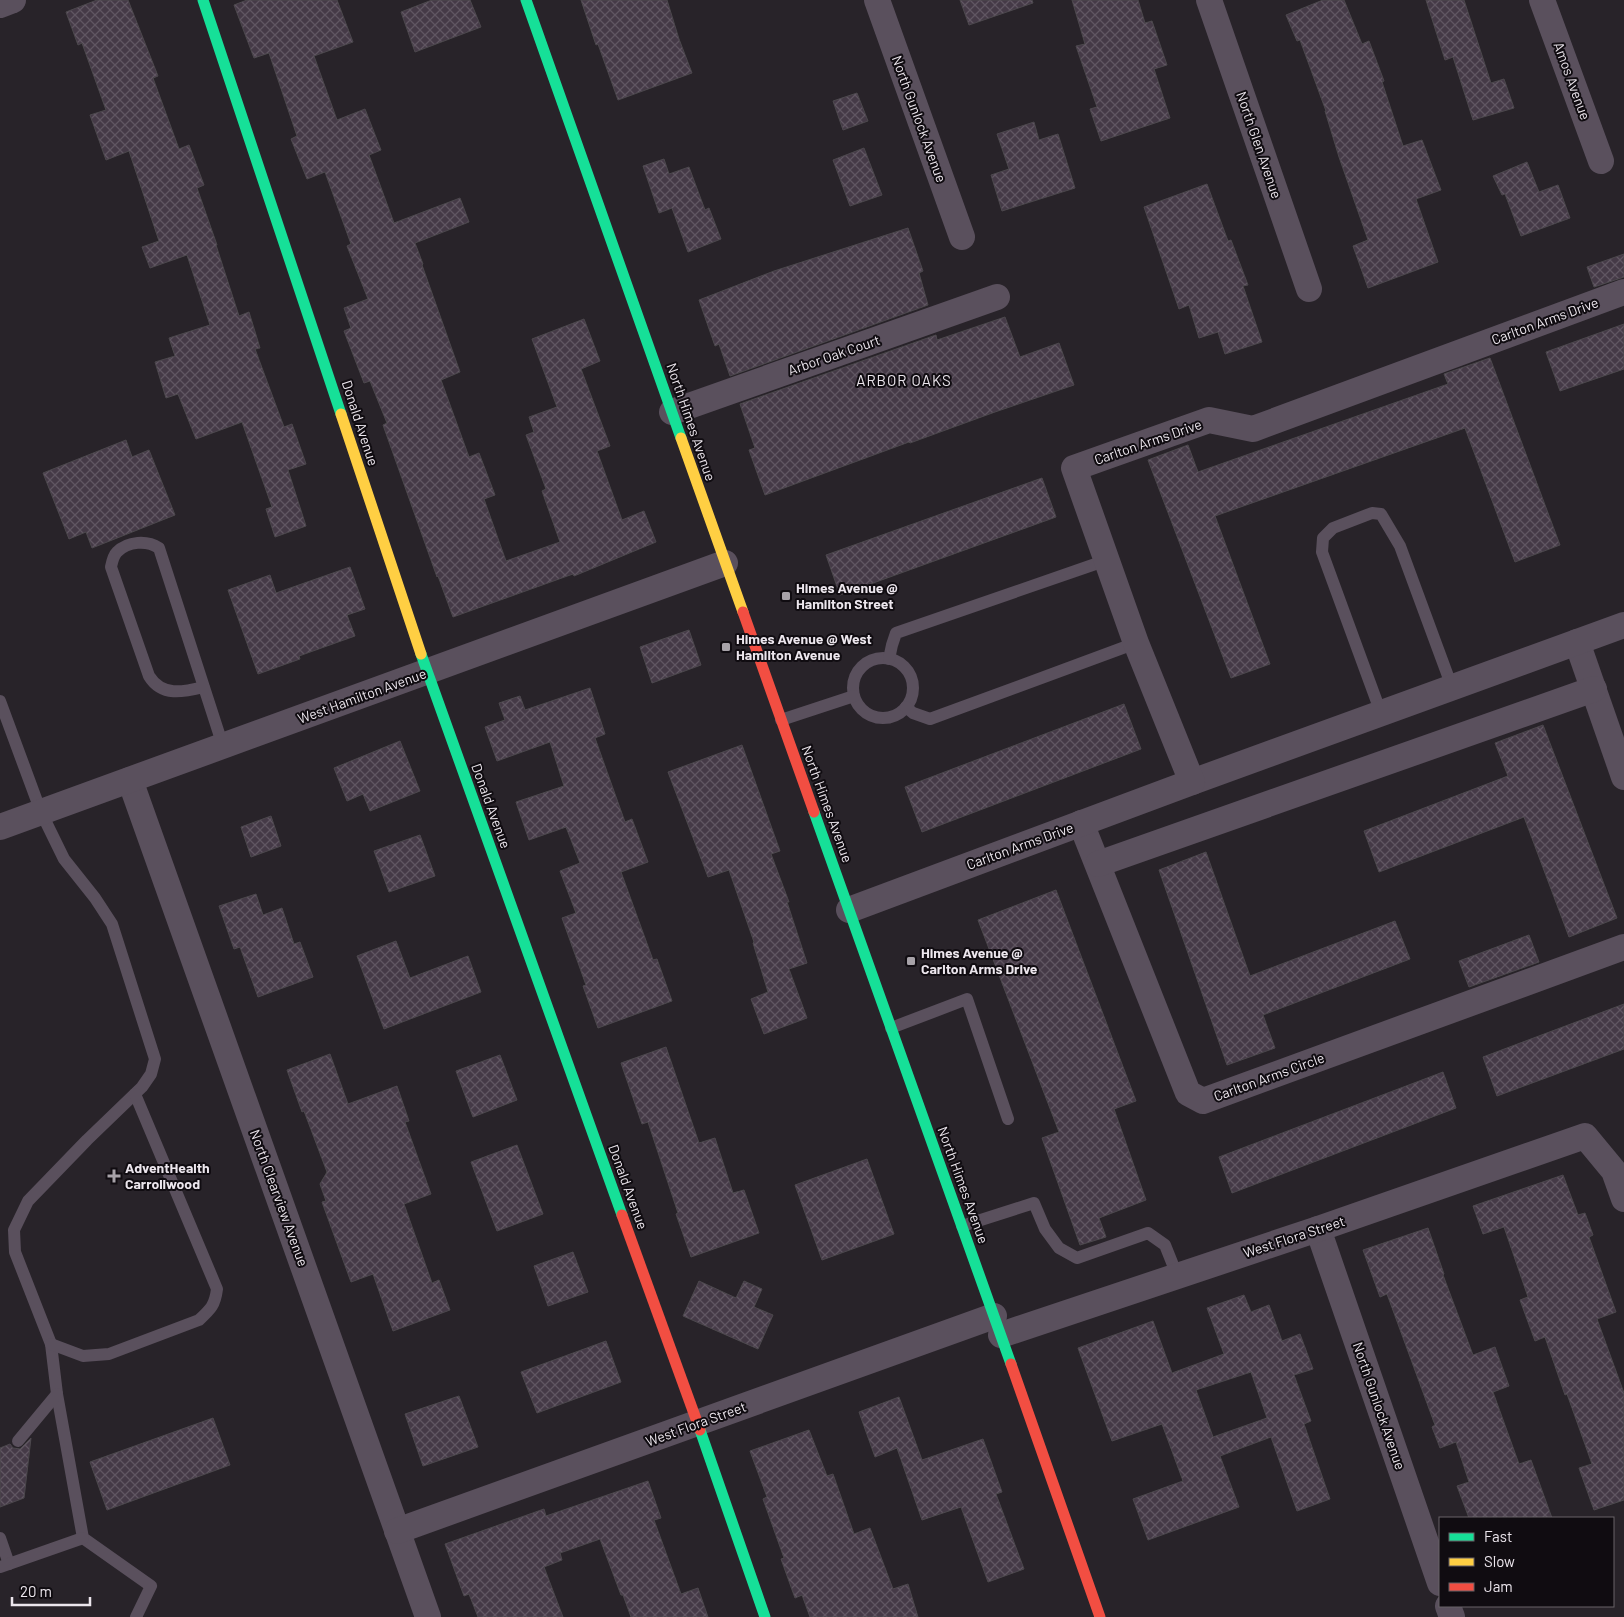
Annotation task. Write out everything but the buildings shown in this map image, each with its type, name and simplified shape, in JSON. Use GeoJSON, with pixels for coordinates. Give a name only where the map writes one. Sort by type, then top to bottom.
{"type":"FeatureCollection","features":[{"type":"Feature","properties":{"kind":"street"},"geometry":{"type":"LineString","coordinates":[[0,5],[13,0]]}},
{"type":"Feature","properties":{"kind":"street","name":"Donald Avenue"},"geometry":{"type":"LineString","coordinates":[[203,0],[427,672],[765,1617]]}},
{"type":"Feature","properties":{"kind":"street","name":"North Himes Avenue"},"geometry":{"type":"LineString","coordinates":[[526,0],[998,1325],[1100,1617]]}},
{"type":"Feature","properties":{"kind":"street","name":"North Gunlock Avenue"},"geometry":{"type":"LineString","coordinates":[[877,0],[962,237]]}},
{"type":"Feature","properties":{"kind":"street","name":"North Glen Avenue"},"geometry":{"type":"LineString","coordinates":[[1210,0],[1309,289]]}},
{"type":"Feature","properties":{"kind":"street","name":"Amos Avenue"},"geometry":{"type":"LineString","coordinates":[[1542,0],[1601,162]]}},
{"type":"Feature","properties":{"kind":"street","name":"Carlton Arms Drive"},"geometry":{"type":"LineString","coordinates":[[1192,782],[1136,643],[1074,468],[1209,420],[1253,428],[1624,292]]}},
{"type":"Feature","properties":{"kind":"street","name":"Arbor Oak Court"},"geometry":{"type":"LineString","coordinates":[[672,412],[997,298]]}},
{"type":"Feature","properties":{"kind":"street","name":"West Hamilton Avenue"},"geometry":{"type":"LineString","coordinates":[[0,827],[725,563]]}},
{"type":"Feature","properties":{"kind":"street","name":"Carlton Arms Drive"},"geometry":{"type":"LineString","coordinates":[[849,910],[1192,782],[1624,625]]}},
{"type":"Feature","properties":{"kind":"street"},"geometry":{"type":"LineString","coordinates":[[1577,642],[1624,777]]}},
{"type":"Feature","properties":{"kind":"street"},"geometry":{"type":"LineString","coordinates":[[1098,864],[1594,689]]}},
{"type":"Feature","properties":{"kind":"street","name":"North Clearview Avenue"},"geometry":{"type":"LineString","coordinates":[[130,780],[428,1617]]}},
{"type":"Feature","properties":{"kind":"street","name":"Carlton Arms Circle"},"geometry":{"type":"LineString","coordinates":[[1081,823],[1188,1092],[1202,1101],[1624,947]]}},
{"type":"Feature","properties":{"kind":"street","name":"West Flora Street"},"geometry":{"type":"LineString","coordinates":[[397,1531],[697,1423],[998,1325],[1177,1275],[1318,1229],[1585,1136],[1614,1171],[1624,1199]]}},
{"type":"Feature","properties":{"kind":"street","name":"North Gunlock Avenue"},"geometry":{"type":"LineString","coordinates":[[1318,1229],[1439,1580]]}},
{"type":"Feature","properties":{"kind":"lane"},"geometry":{"type":"LineString","coordinates":[[1381,713],[1322,552],[1324,538],[1333,528],[1372,513],[1381,514],[1400,546],[1452,687]]}},
{"type":"Feature","properties":{"kind":"lane"},"geometry":{"type":"LineString","coordinates":[[204,687],[171,692],[153,683],[111,567],[113,559],[118,552],[135,543],[154,544],[159,548],[204,687],[223,746]]}},
{"type":"Feature","properties":{"kind":"lane"},"geometry":{"type":"LineString","coordinates":[[889,659],[896,633],[1107,560]]}},
{"type":"Feature","properties":{"kind":"lane"},"geometry":{"type":"LineString","coordinates":[[906,707],[913,713],[930,719],[1136,643]]}},
{"type":"Feature","properties":{"kind":"lane"},"geometry":{"type":"LineString","coordinates":[[889,659],[899,663],[907,670],[913,688],[912,697],[906,707],[892,717],[883,718],[865,712],[858,705],[854,696],[854,686],[856,676],[862,668],[875,660],[889,659]]}},
{"type":"Feature","properties":{"kind":"lane"},"geometry":{"type":"LineString","coordinates":[[781,720],[854,696]]}},
{"type":"Feature","properties":{"kind":"lane"},"geometry":{"type":"LineString","coordinates":[[0,701],[41,812],[64,859],[95,898],[112,924],[155,1059],[151,1074],[135,1094],[28,1201],[14,1230],[15,1252],[51,1344],[57,1394],[83,1538],[151,1586],[136,1617]]}},
{"type":"Feature","properties":{"kind":"lane"},"geometry":{"type":"LineString","coordinates":[[891,1028],[967,999],[1008,1119]]}},
{"type":"Feature","properties":{"kind":"lane"},"geometry":{"type":"LineString","coordinates":[[51,1344],[83,1356],[108,1354],[199,1320],[216,1302],[218,1289],[135,1094]]}},
{"type":"Feature","properties":{"kind":"lane"},"geometry":{"type":"LineString","coordinates":[[962,1226],[1034,1203],[1045,1229],[1058,1248],[1077,1258],[1148,1233],[1165,1245],[1177,1275]]}},
{"type":"Feature","properties":{"kind":"lane"},"geometry":{"type":"LineString","coordinates":[[18,1441],[57,1394]]}},
{"type":"Feature","properties":{"kind":"lane"},"geometry":{"type":"LineString","coordinates":[[0,1538],[5,1566],[83,1538]]}},
{"type":"Feature","properties":{"kind":"traffic: fast"},"geometry":{"type":"LineString","coordinates":[[203,0],[341,414]]}},
{"type":"Feature","properties":{"kind":"traffic: fast"},"geometry":{"type":"LineString","coordinates":[[526,0],[681,438]]}},
{"type":"Feature","properties":{"kind":"traffic: fast"},"geometry":{"type":"LineString","coordinates":[[421,654],[622,1215]]}},
{"type":"Feature","properties":{"kind":"traffic: fast"},"geometry":{"type":"LineString","coordinates":[[814,812],[1011,1364]]}},
{"type":"Feature","properties":{"kind":"traffic: fast"},"geometry":{"type":"LineString","coordinates":[[700,1430],[765,1617]]}},
{"type":"Feature","properties":{"kind":"traffic: slow"},"geometry":{"type":"LineString","coordinates":[[341,414],[421,654]]}},
{"type":"Feature","properties":{"kind":"traffic: slow"},"geometry":{"type":"LineString","coordinates":[[681,438],[743,612]]}},
{"type":"Feature","properties":{"kind":"traffic: jam"},"geometry":{"type":"LineString","coordinates":[[743,612],[814,812]]}},
{"type":"Feature","properties":{"kind":"traffic: jam"},"geometry":{"type":"LineString","coordinates":[[622,1215],[700,1430]]}},
{"type":"Feature","properties":{"kind":"traffic: jam"},"geometry":{"type":"LineString","coordinates":[[1011,1364],[1100,1617]]}},
{"type":"Feature","properties":{"kind":"place","name":"Himes Avenue @ Hamilton Street"},"geometry":{"type":"Point","coordinates":[786,596]}},
{"type":"Feature","properties":{"kind":"place","name":"Himes Avenue @ West Hamilton Avenue"},"geometry":{"type":"Point","coordinates":[726,647]}},
{"type":"Feature","properties":{"kind":"place","name":"Himes Avenue @ Carlton Arms Drive"},"geometry":{"type":"Point","coordinates":[911,961]}},
{"type":"Feature","properties":{"kind":"place","name":"AdventHealth Carrollwood"},"geometry":{"type":"Point","coordinates":[114,1176]}},
{"type":"Feature","properties":{"kind":"district","name":"ARBOR OAKS"},"geometry":{"type":"Point","coordinates":[904,381]}}]}
